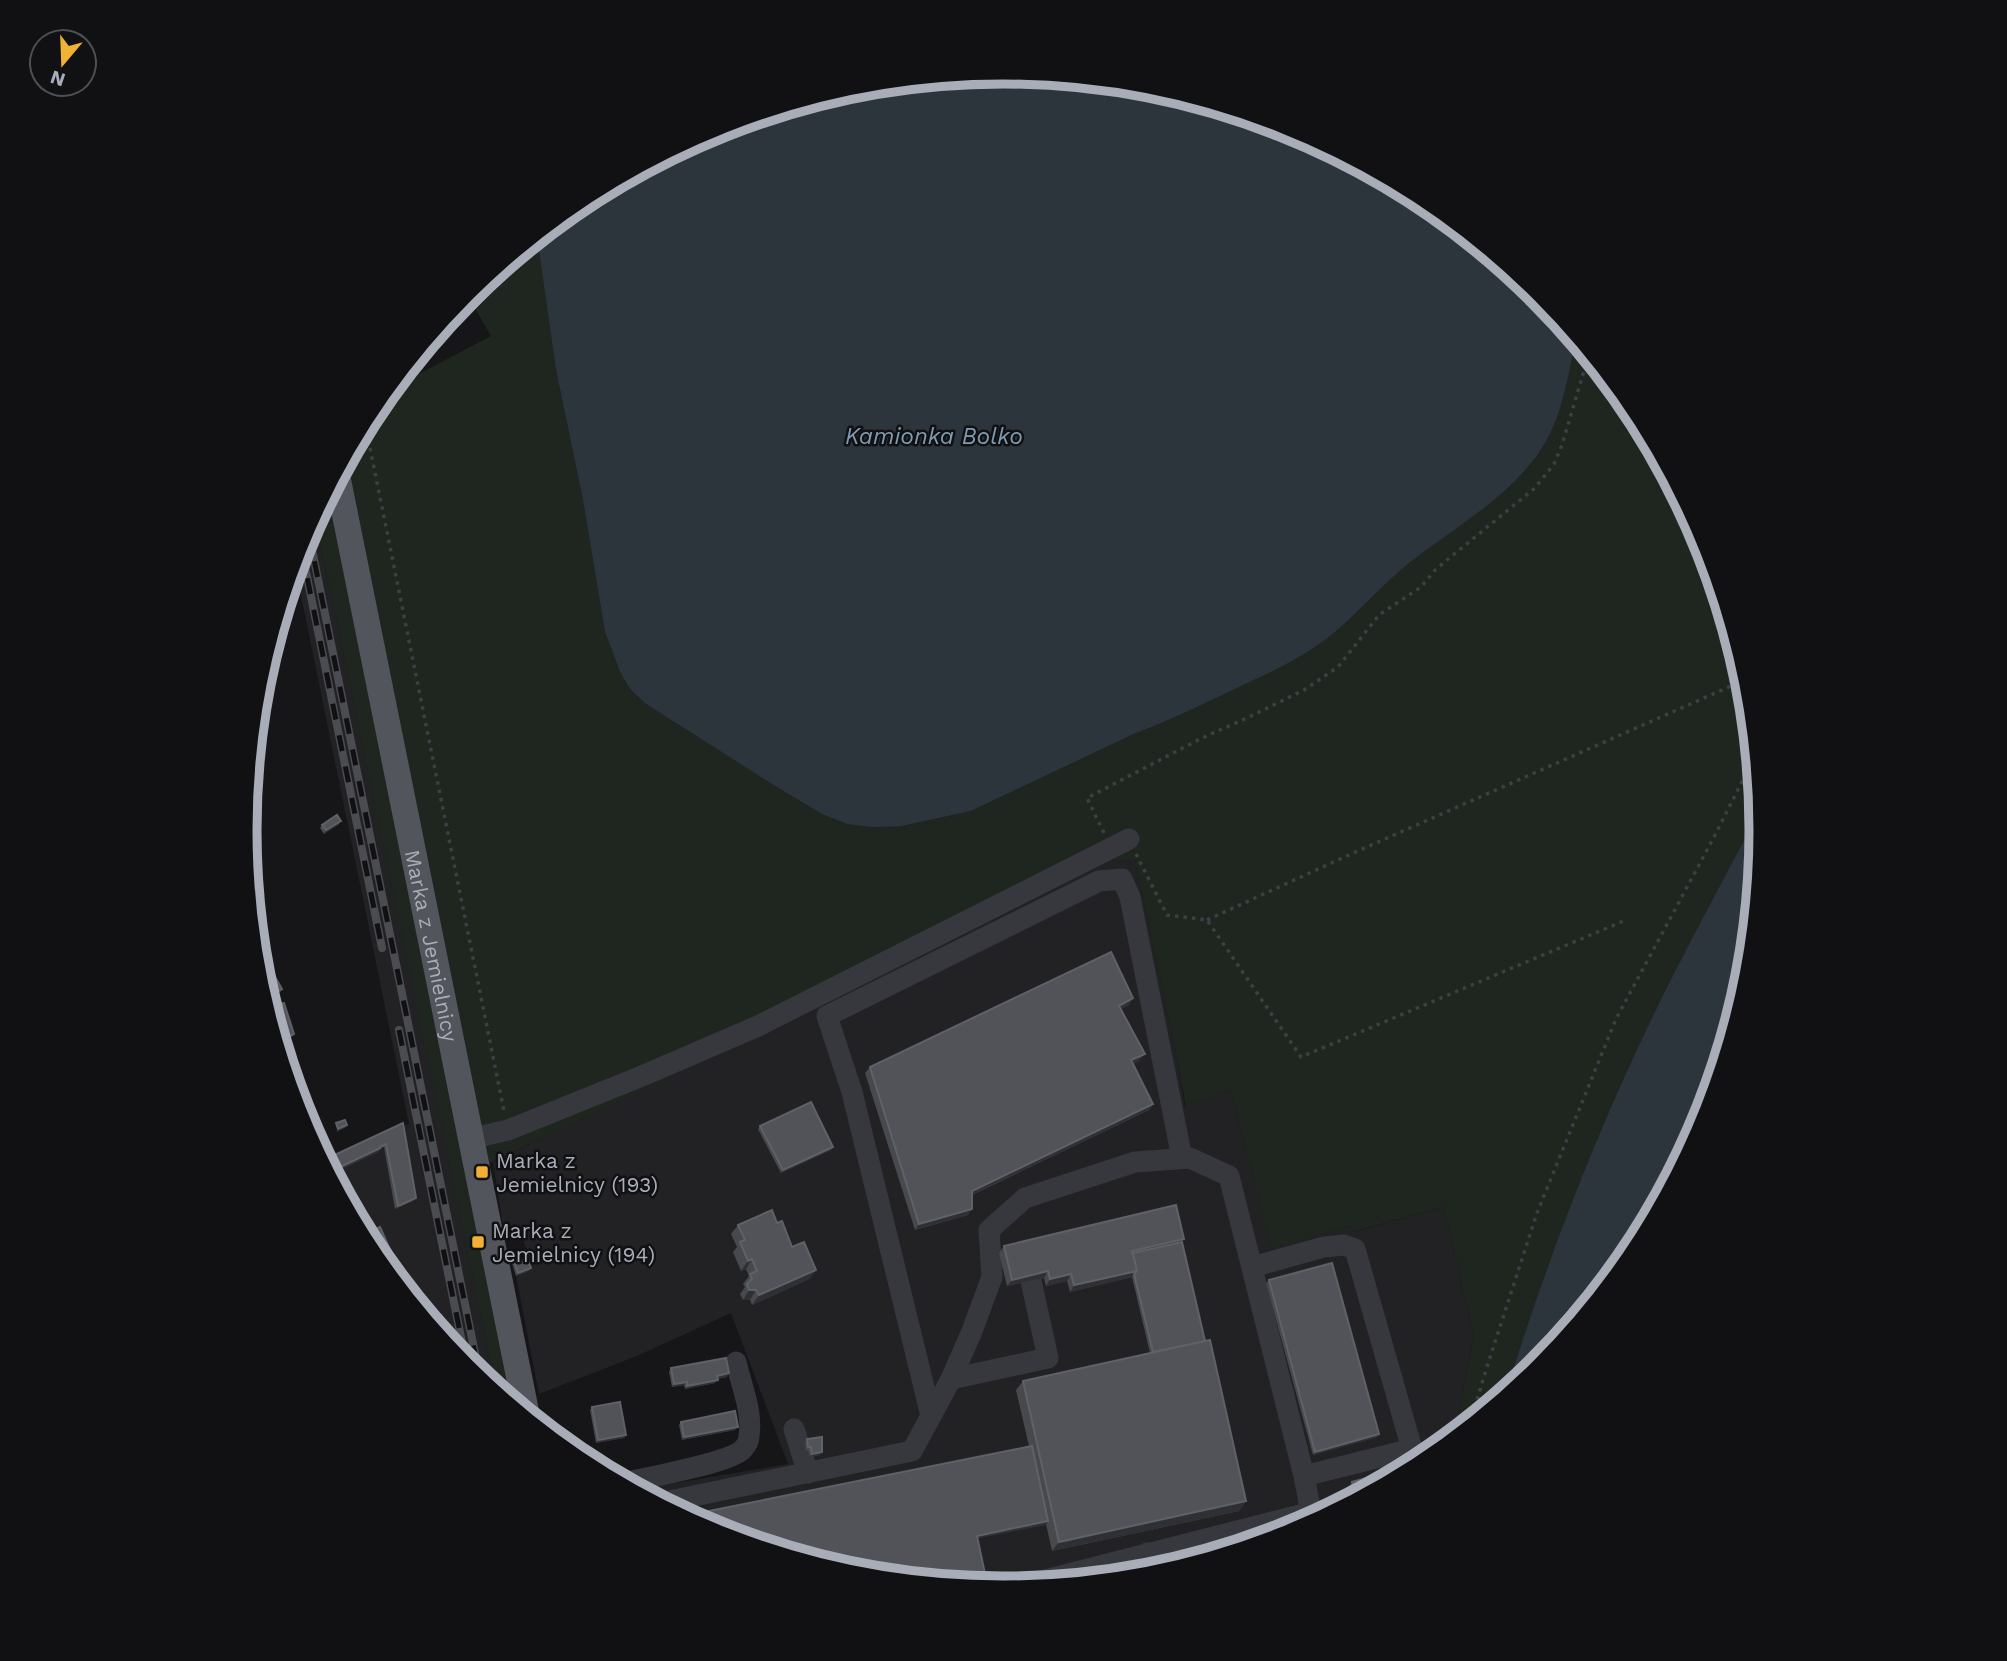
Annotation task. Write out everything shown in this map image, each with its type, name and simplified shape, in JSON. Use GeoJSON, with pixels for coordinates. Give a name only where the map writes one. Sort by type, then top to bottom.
{"type":"FeatureCollection","features":[{"type":"Feature","properties":{"kind":"main road","name":"Marka z Jemielnicy"},"geometry":{"type":"LineString","coordinates":[[340,489],[524,1403]]}},
{"type":"Feature","properties":{"kind":"street"},"geometry":{"type":"LineString","coordinates":[[470,1139],[508,1130],[758,1026],[1120,844]]}},
{"type":"Feature","properties":{"kind":"street"},"geometry":{"type":"LineString","coordinates":[[931,1416],[852,1092],[827,1016],[1099,881],[1122,879],[1130,897],[1182,1158]]}},
{"type":"Feature","properties":{"kind":"street"},"geometry":{"type":"LineString","coordinates":[[674,1500],[912,1451],[951,1379],[992,1278],[989,1230],[1025,1198],[1135,1162],[1190,1158],[1229,1176],[1304,1476],[1309,1502],[1308,1512]]}},
{"type":"Feature","properties":{"kind":"street"},"geometry":{"type":"LineString","coordinates":[[1251,1267],[1324,1247],[1344,1245],[1355,1250],[1414,1454]]}},
{"type":"Feature","properties":{"kind":"street"},"geometry":{"type":"LineString","coordinates":[[951,1379],[1048,1358],[1031,1281]]}},
{"type":"Feature","properties":{"kind":"street"},"geometry":{"type":"LineString","coordinates":[[636,1480],[725,1459],[741,1451],[749,1436],[750,1419],[736,1362]]}},
{"type":"Feature","properties":{"kind":"street"},"geometry":{"type":"LineString","coordinates":[[794,1429],[807,1473]]}},
{"type":"Feature","properties":{"kind":"street"},"geometry":{"type":"LineString","coordinates":[[1304,1476],[1406,1459]]}},
{"type":"Feature","properties":{"kind":"street"},"geometry":{"type":"LineString","coordinates":[[1068,1574],[1147,1553],[1271,1527]]}},
{"type":"Feature","properties":{"kind":"street"},"geometry":{"type":"LineString","coordinates":[[1147,1553],[1150,1563]]}},
{"type":"Feature","properties":{"kind":"path"},"geometry":{"type":"LineString","coordinates":[[1586,364],[1562,445],[1554,464],[1535,488],[1436,569],[1421,587],[1379,615],[1338,667],[1304,690],[1200,739],[1087,798],[1167,915],[1207,920],[1351,853],[1736,685]]}},
{"type":"Feature","properties":{"kind":"path"},"geometry":{"type":"LineString","coordinates":[[368,439],[508,1130]]}},
{"type":"Feature","properties":{"kind":"path"},"geometry":{"type":"LineString","coordinates":[[1474,1410],[1537,1213],[1616,1019],[1747,772]]}},
{"type":"Feature","properties":{"kind":"path"},"geometry":{"type":"LineString","coordinates":[[1207,920],[1301,1057],[1626,920]]}},
{"type":"Feature","properties":{"kind":"shaded area"},"geometry":{"type":"Polygon","coordinates":[[[538,247],[556,370],[583,500],[605,632],[620,672],[630,689],[646,704],[822,814],[847,824],[902,826],[971,811],[1276,669],[1331,636],[1401,570],[1480,512],[1525,470],[1538,454],[1553,427],[1567,383],[1574,349],[1596,376],[1650,457],[1673,500],[1710,591],[1725,637],[1736,685],[1744,733],[1750,829],[1652,1019],[1606,1123],[1546,1272],[1511,1377],[1496,1392],[1457,1424],[1474,1335],[1443,1207],[1352,1232],[1350,1226],[1271,1249],[1231,1090],[1186,1107],[1135,860],[1107,861],[642,1091],[477,1169],[524,1403],[493,1374],[319,535],[357,457],[409,379],[491,336],[474,306],[538,247]]]}},
{"type":"Feature","properties":{"kind":"shaded area"},"geometry":{"type":"Polygon","coordinates":[[[319,535],[493,1374],[442,1323],[411,1285],[357,1204],[333,1158],[409,1124],[299,586],[319,535]]]}},
{"type":"Feature","properties":{"kind":"shaded area"},"geometry":{"type":"Polygon","coordinates":[[[1135,860],[1185,1107],[1231,1090],[1271,1248],[1350,1226],[1353,1232],[1443,1207],[1474,1335],[1457,1424],[1377,1477],[1334,1500],[1243,1537],[1197,1552],[1149,1563],[1101,1571],[1004,1577],[906,1571],[810,1552],[718,1520],[650,1488],[788,1464],[731,1313],[637,1356],[539,1394],[512,1263],[529,1255],[520,1233],[503,1227],[493,1162],[1107,861],[1135,860]]]}},
{"type":"Feature","properties":{"kind":"water","name":"Kamionka Bolko"},"geometry":{"type":"Polygon","coordinates":[[[1004,84],[1101,90],[1197,109],[1289,141],[1334,161],[1377,184],[1458,238],[1496,269],[1574,349],[1563,398],[1553,427],[1538,454],[1525,470],[1496,499],[1413,560],[1331,636],[1308,652],[971,811],[902,826],[872,827],[847,824],[822,814],[646,704],[630,689],[620,672],[605,632],[583,500],[556,370],[538,247],[589,210],[673,161],[718,141],[810,109],[906,90],[1004,84]]]}},
{"type":"Feature","properties":{"kind":"water"},"geometry":{"type":"Polygon","coordinates":[[[1750,829],[1744,928],[1736,976],[1725,1024],[1693,1116],[1650,1204],[1624,1245],[1565,1323],[1511,1377],[1553,1252],[1590,1157],[1665,992],[1750,829]]]}},
{"type":"Feature","properties":{"kind":"building"},"geometry":{"type":"Polygon","coordinates":[[[337,815],[341,821],[326,830],[322,825],[337,815]]]}},
{"type":"Feature","properties":{"kind":"building"},"geometry":{"type":"Polygon","coordinates":[[[1111,952],[1133,998],[1119,1006],[1145,1054],[1131,1060],[1153,1104],[972,1191],[972,1209],[919,1224],[870,1067],[1111,952]]]}},
{"type":"Feature","properties":{"kind":"building"},"geometry":{"type":"Polygon","coordinates":[[[274,975],[282,989],[275,993],[271,976],[274,975]]]}},
{"type":"Feature","properties":{"kind":"building"},"geometry":{"type":"Polygon","coordinates":[[[284,1003],[294,1034],[287,1038],[286,1031],[278,1005],[284,1003]]]}},
{"type":"Feature","properties":{"kind":"building"},"geometry":{"type":"Polygon","coordinates":[[[811,1102],[833,1147],[783,1170],[760,1126],[811,1102]]]}},
{"type":"Feature","properties":{"kind":"building"},"geometry":{"type":"Polygon","coordinates":[[[345,1120],[347,1125],[338,1129],[336,1123],[345,1120]]]}},
{"type":"Feature","properties":{"kind":"building"},"geometry":{"type":"Polygon","coordinates":[[[403,1123],[416,1198],[398,1206],[386,1144],[338,1168],[332,1156],[403,1123]]]}},
{"type":"Feature","properties":{"kind":"building"},"geometry":{"type":"Polygon","coordinates":[[[1176,1205],[1184,1239],[1132,1251],[1137,1271],[1074,1285],[1071,1274],[1050,1279],[1048,1271],[1012,1280],[1004,1246],[1176,1205]]]}},
{"type":"Feature","properties":{"kind":"building"},"geometry":{"type":"Polygon","coordinates":[[[772,1210],[777,1223],[782,1221],[792,1247],[804,1242],[816,1270],[759,1295],[756,1290],[749,1290],[747,1284],[752,1279],[750,1274],[757,1271],[752,1259],[748,1261],[740,1242],[745,1240],[738,1225],[772,1210]]]}},
{"type":"Feature","properties":{"kind":"building"},"geometry":{"type":"Polygon","coordinates":[[[380,1227],[393,1256],[391,1257],[373,1230],[380,1227]]]}},
{"type":"Feature","properties":{"kind":"building"},"geometry":{"type":"Polygon","coordinates":[[[1182,1242],[1205,1341],[1153,1352],[1134,1274],[1137,1271],[1133,1253],[1182,1242]]]}},
{"type":"Feature","properties":{"kind":"building"},"geometry":{"type":"Polygon","coordinates":[[[519,1257],[523,1263],[528,1261],[531,1268],[518,1273],[514,1260],[519,1257]]]}},
{"type":"Feature","properties":{"kind":"building"},"geometry":{"type":"Polygon","coordinates":[[[1332,1263],[1379,1434],[1315,1452],[1269,1280],[1332,1263]]]}},
{"type":"Feature","properties":{"kind":"building"},"geometry":{"type":"Polygon","coordinates":[[[1210,1340],[1246,1501],[1059,1542],[1023,1381],[1210,1340]]]}},
{"type":"Feature","properties":{"kind":"building"},"geometry":{"type":"Polygon","coordinates":[[[726,1358],[729,1373],[717,1376],[718,1380],[687,1386],[687,1382],[674,1384],[671,1368],[726,1358]]]}},
{"type":"Feature","properties":{"kind":"building"},"geometry":{"type":"Polygon","coordinates":[[[620,1402],[626,1435],[598,1440],[592,1407],[620,1402]]]}},
{"type":"Feature","properties":{"kind":"building"},"geometry":{"type":"Polygon","coordinates":[[[735,1411],[738,1427],[684,1437],[681,1422],[735,1411]]]}},
{"type":"Feature","properties":{"kind":"building"},"geometry":{"type":"Polygon","coordinates":[[[822,1437],[822,1452],[812,1454],[807,1439],[822,1437]]]}},
{"type":"Feature","properties":{"kind":"building"},"geometry":{"type":"Polygon","coordinates":[[[1032,1446],[1048,1521],[977,1536],[986,1576],[906,1571],[858,1563],[810,1552],[701,1513],[1032,1446]]]}},
{"type":"Feature","properties":{"kind":"building"},"geometry":{"type":"Polygon","coordinates":[[[1382,1474],[1354,1489],[1352,1482],[1382,1474]]]}},
{"type":"Feature","properties":{"kind":"railway"},"geometry":{"type":"LineString","coordinates":[[312,550],[476,1358]]}},
{"type":"Feature","properties":{"kind":"railway"},"geometry":{"type":"LineString","coordinates":[[305,568],[382,948]]}},
{"type":"Feature","properties":{"kind":"railway"},"geometry":{"type":"LineString","coordinates":[[399,1030],[462,1344]]}},
{"type":"Feature","properties":{"kind":"place","name":"Marka z Jemielnicy (193)"},"geometry":{"type":"Point","coordinates":[482,1172]}},
{"type":"Feature","properties":{"kind":"place","name":"Marka z Jemielnicy (194)"},"geometry":{"type":"Point","coordinates":[478,1242]}}]}
